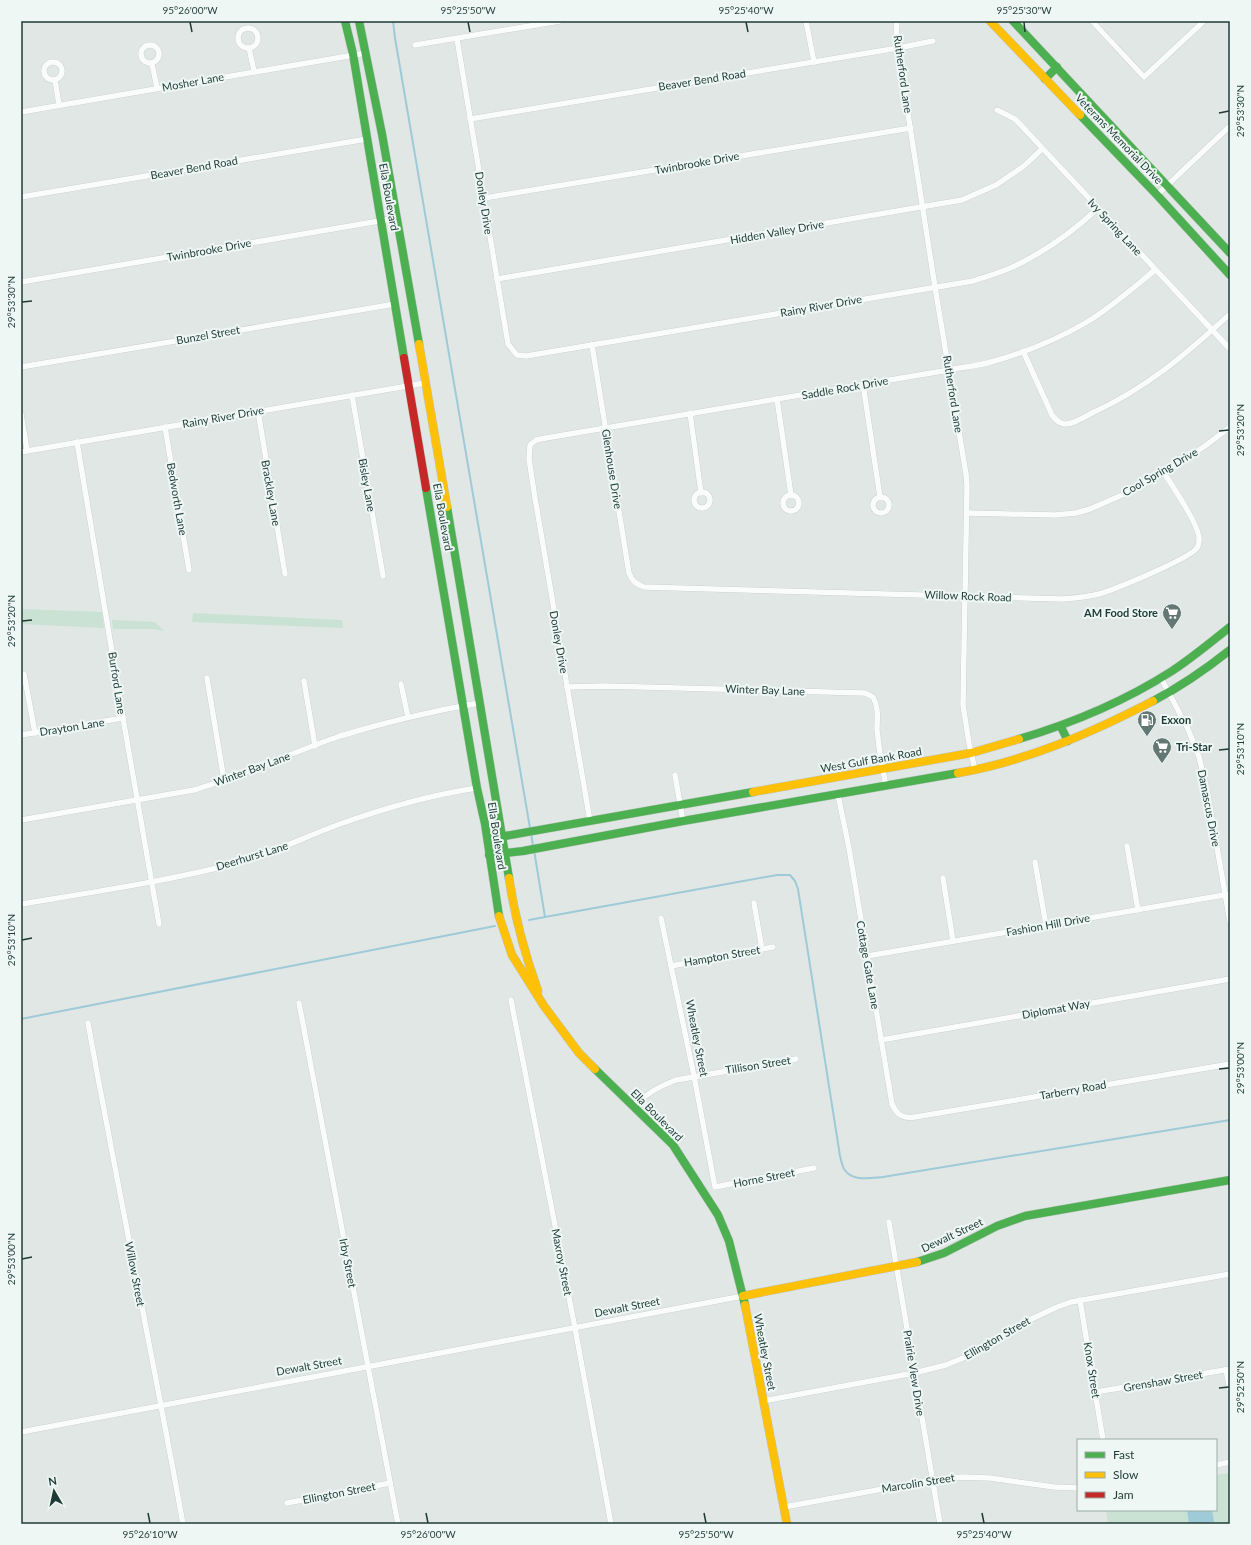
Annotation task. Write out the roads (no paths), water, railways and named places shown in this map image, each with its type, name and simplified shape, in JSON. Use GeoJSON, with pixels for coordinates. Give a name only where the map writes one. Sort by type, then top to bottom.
{"type":"FeatureCollection","features":[{"type":"Feature","properties":{"kind":"main road","name":"Ella Boulevard"},"geometry":{"type":"LineString","coordinates":[[345,21],[353,54],[382,221],[478,788],[488,839],[498,912],[512,955],[544,1006],[579,1053],[673,1145],[702,1190]]}},
{"type":"Feature","properties":{"kind":"main road","name":"Ella Boulevard"},"geometry":{"type":"LineString","coordinates":[[359,21],[397,218],[455,553],[479,703],[506,853],[514,912],[526,957],[544,1006]]}},
{"type":"Feature","properties":{"kind":"main road","name":"Veterans Memorial Drive"},"geometry":{"type":"LineString","coordinates":[[990,21],[1157,195],[1230,275]]}},
{"type":"Feature","properties":{"kind":"main road","name":"Veterans Memorial Drive"},"geometry":{"type":"LineString","coordinates":[[1013,21],[1230,253]]}},
{"type":"Feature","properties":{"kind":"main road"},"geometry":{"type":"LineString","coordinates":[[1045,79],[1057,67]]}},
{"type":"Feature","properties":{"kind":"main road","name":"West Gulf Bank Road"},"geometry":{"type":"LineString","coordinates":[[488,839],[971,753],[1010,744],[1061,727],[1106,707],[1161,678],[1188,661],[1230,627]]}},
{"type":"Feature","properties":{"kind":"main road"},"geometry":{"type":"LineString","coordinates":[[490,855],[523,851],[683,821],[975,770],[1025,757],[1068,742],[1118,720],[1169,694],[1230,650]]}},
{"type":"Feature","properties":{"kind":"main road"},"geometry":{"type":"LineString","coordinates":[[1061,727],[1068,742]]}},
{"type":"Feature","properties":{"kind":"main road","name":"Dewalt Street"},"geometry":{"type":"LineString","coordinates":[[743,1296],[919,1262],[944,1253],[997,1226],[1030,1215],[1230,1180]]}},
{"type":"Feature","properties":{"kind":"main road","name":"Wheatley Street"},"geometry":{"type":"LineString","coordinates":[[702,1190],[718,1215],[729,1241],[743,1296],[787,1524]]}},
{"type":"Feature","properties":{"kind":"street"},"geometry":{"type":"LineString","coordinates":[[415,45],[560,21]]}},
{"type":"Feature","properties":{"kind":"street"},"geometry":{"type":"LineString","coordinates":[[806,21],[814,62]]}},
{"type":"Feature","properties":{"kind":"street","name":"Rutherford Lane"},"geometry":{"type":"LineString","coordinates":[[897,21],[896,37],[922,207],[966,474],[966,596],[963,705],[975,770]]}},
{"type":"Feature","properties":{"kind":"street"},"geometry":{"type":"LineString","coordinates":[[1092,21],[1144,77],[1204,21]]}},
{"type":"Feature","properties":{"kind":"street","name":"Donley Drive"},"geometry":{"type":"LineString","coordinates":[[457,38],[508,344],[517,355],[526,356]]}},
{"type":"Feature","properties":{"kind":"street","name":"Beaver Bend Road"},"geometry":{"type":"LineString","coordinates":[[470,119],[933,41]]}},
{"type":"Feature","properties":{"kind":"street"},"geometry":{"type":"LineString","coordinates":[[249,48],[254,71]]}},
{"type":"Feature","properties":{"kind":"street","name":"Mosher Lane"},"geometry":{"type":"LineString","coordinates":[[21,112],[366,52]]}},
{"type":"Feature","properties":{"kind":"street"},"geometry":{"type":"LineString","coordinates":[[152,64],[157,88]]}},
{"type":"Feature","properties":{"kind":"street"},"geometry":{"type":"LineString","coordinates":[[55,80],[59,105]]}},
{"type":"Feature","properties":{"kind":"street","name":"Ivy Spring Lane"},"geometry":{"type":"LineString","coordinates":[[997,110],[1015,119],[1230,349]]}},
{"type":"Feature","properties":{"kind":"street"},"geometry":{"type":"LineString","coordinates":[[1157,195],[1230,126]]}},
{"type":"Feature","properties":{"kind":"street","name":"Twinbrooke Drive"},"geometry":{"type":"LineString","coordinates":[[484,198],[911,128]]}},
{"type":"Feature","properties":{"kind":"street","name":"Beaver Bend Road"},"geometry":{"type":"LineString","coordinates":[[21,197],[367,138]]}},
{"type":"Feature","properties":{"kind":"street","name":"Hidden Valley Drive"},"geometry":{"type":"LineString","coordinates":[[497,279],[962,200],[996,185],[1024,166],[1042,149]]}},
{"type":"Feature","properties":{"kind":"street","name":"Rainy River Drive"},"geometry":{"type":"LineString","coordinates":[[526,356],[973,281],[1016,266],[1060,241],[1082,224],[1098,208]]}},
{"type":"Feature","properties":{"kind":"street","name":"Twinbrooke Drive"},"geometry":{"type":"LineString","coordinates":[[21,282],[397,218]]}},
{"type":"Feature","properties":{"kind":"street","name":"Saddle Rock Drive"},"geometry":{"type":"LineString","coordinates":[[529,462],[530,445],[536,440],[991,362],[1064,334],[1087,322],[1112,305],[1156,270]]}},
{"type":"Feature","properties":{"kind":"street","name":"Bunzel Street"},"geometry":{"type":"LineString","coordinates":[[21,367],[395,304]]}},
{"type":"Feature","properties":{"kind":"street"},"geometry":{"type":"LineString","coordinates":[[1023,351],[1052,415],[1058,422],[1064,424],[1074,422],[1132,393],[1151,381],[1188,352],[1230,314]]}},
{"type":"Feature","properties":{"kind":"street","name":"Glenhouse Drive"},"geometry":{"type":"LineString","coordinates":[[592,345],[629,573],[632,580],[636,584],[643,586]]}},
{"type":"Feature","properties":{"kind":"street","name":"Rainy River Drive"},"geometry":{"type":"LineString","coordinates":[[24,451],[425,383]]}},
{"type":"Feature","properties":{"kind":"street"},"geometry":{"type":"LineString","coordinates":[[863,384],[880,497]]}},
{"type":"Feature","properties":{"kind":"street","name":"Bisley Lane"},"geometry":{"type":"LineString","coordinates":[[352,395],[383,576]]}},
{"type":"Feature","properties":{"kind":"street"},"geometry":{"type":"LineString","coordinates":[[777,399],[791,495]]}},
{"type":"Feature","properties":{"kind":"street","name":"Brackley Lane"},"geometry":{"type":"LineString","coordinates":[[258,412],[285,574]]}},
{"type":"Feature","properties":{"kind":"street"},"geometry":{"type":"LineString","coordinates":[[690,413],[701,493]]}},
{"type":"Feature","properties":{"kind":"street"},"geometry":{"type":"LineString","coordinates":[[21,414],[24,451]]}},
{"type":"Feature","properties":{"kind":"street","name":"Bedworth Lane"},"geometry":{"type":"LineString","coordinates":[[165,427],[189,570]]}},
{"type":"Feature","properties":{"kind":"street","name":"Cool Spring Drive"},"geometry":{"type":"LineString","coordinates":[[967,513],[1055,515],[1076,513],[1129,492],[1205,446],[1230,427]]}},
{"type":"Feature","properties":{"kind":"street","name":"Burford Lane"},"geometry":{"type":"LineString","coordinates":[[77,442],[159,924]]}},
{"type":"Feature","properties":{"kind":"street","name":"Donley Drive"},"geometry":{"type":"LineString","coordinates":[[529,462],[590,821]]}},
{"type":"Feature","properties":{"kind":"street","name":"Willow Rock Road"},"geometry":{"type":"LineString","coordinates":[[643,586],[1062,599],[1082,598],[1099,594],[1154,572],[1190,554],[1197,548],[1199,535],[1197,528],[1164,472]]}},
{"type":"Feature","properties":{"kind":"street"},"geometry":{"type":"LineString","coordinates":[[24,674],[35,733]]}},
{"type":"Feature","properties":{"kind":"street"},"geometry":{"type":"LineString","coordinates":[[207,678],[224,780]]}},
{"type":"Feature","properties":{"kind":"street","name":"Damascus Drive"},"geometry":{"type":"LineString","coordinates":[[1161,678],[1188,729],[1199,758],[1207,790],[1227,894],[1230,922]]}},
{"type":"Feature","properties":{"kind":"street"},"geometry":{"type":"LineString","coordinates":[[304,681],[315,746]]}},
{"type":"Feature","properties":{"kind":"street"},"geometry":{"type":"LineString","coordinates":[[401,684],[408,717]]}},
{"type":"Feature","properties":{"kind":"street","name":"Winter Bay Lane"},"geometry":{"type":"LineString","coordinates":[[567,687],[604,686],[865,693],[873,697],[878,710],[877,729],[886,785]]}},
{"type":"Feature","properties":{"kind":"street","name":"Winter Bay Lane"},"geometry":{"type":"LineString","coordinates":[[21,820],[194,790],[340,737],[408,717],[479,703]]}},
{"type":"Feature","properties":{"kind":"street","name":"Drayton Lane"},"geometry":{"type":"LineString","coordinates":[[21,735],[123,718]]}},
{"type":"Feature","properties":{"kind":"street"},"geometry":{"type":"LineString","coordinates":[[675,775],[683,821]]}},
{"type":"Feature","properties":{"kind":"street","name":"Deerhurst Lane"},"geometry":{"type":"LineString","coordinates":[[21,904],[151,882],[242,861],[293,844],[338,825],[392,806],[453,792],[478,788]]}},
{"type":"Feature","properties":{"kind":"street","name":"Cottage Gate Lane"},"geometry":{"type":"LineString","coordinates":[[838,795],[849,848],[892,1104],[895,1111],[901,1116],[908,1118],[917,1117]]}},
{"type":"Feature","properties":{"kind":"street"},"geometry":{"type":"LineString","coordinates":[[1127,846],[1138,910]]}},
{"type":"Feature","properties":{"kind":"street"},"geometry":{"type":"LineString","coordinates":[[1035,862],[1046,925]]}},
{"type":"Feature","properties":{"kind":"street"},"geometry":{"type":"LineString","coordinates":[[943,878],[953,941]]}},
{"type":"Feature","properties":{"kind":"street","name":"Fashion Hill Drive"},"geometry":{"type":"LineString","coordinates":[[867,956],[1227,894]]}},
{"type":"Feature","properties":{"kind":"street"},"geometry":{"type":"LineString","coordinates":[[754,903],[762,949]]}},
{"type":"Feature","properties":{"kind":"street","name":"Wheatley Street"},"geometry":{"type":"LineString","coordinates":[[661,918],[694,1076],[715,1187]]}},
{"type":"Feature","properties":{"kind":"street","name":"Hampton Street"},"geometry":{"type":"LineString","coordinates":[[671,966],[773,947]]}},
{"type":"Feature","properties":{"kind":"street","name":"Diplomat Way"},"geometry":{"type":"LineString","coordinates":[[881,1040],[1230,979]]}},
{"type":"Feature","properties":{"kind":"street","name":"Maxroy Street"},"geometry":{"type":"LineString","coordinates":[[511,1000],[575,1328],[611,1524]]}},
{"type":"Feature","properties":{"kind":"street","name":"Irby Street"},"geometry":{"type":"LineString","coordinates":[[299,1003],[398,1524]]}},
{"type":"Feature","properties":{"kind":"street","name":"Willow Street"},"geometry":{"type":"LineString","coordinates":[[88,1023],[114,1166],[162,1405],[183,1524]]}},
{"type":"Feature","properties":{"kind":"street","name":"Tillison Street"},"geometry":{"type":"LineString","coordinates":[[633,1106],[644,1096],[658,1087],[676,1080],[796,1059]]}},
{"type":"Feature","properties":{"kind":"street","name":"Tarberry Road"},"geometry":{"type":"LineString","coordinates":[[917,1117],[1230,1064]]}},
{"type":"Feature","properties":{"kind":"street","name":"Horne Street"},"geometry":{"type":"LineString","coordinates":[[715,1187],[814,1168]]}},
{"type":"Feature","properties":{"kind":"street","name":"Prairie View Drive"},"geometry":{"type":"LineString","coordinates":[[888,1222],[940,1524]]}},
{"type":"Feature","properties":{"kind":"street","name":"Ellington Street"},"geometry":{"type":"LineString","coordinates":[[764,1401],[914,1373],[946,1365],[968,1356],[1025,1322],[1057,1307],[1080,1300],[1230,1274]]}},
{"type":"Feature","properties":{"kind":"street","name":"Dewalt Street"},"geometry":{"type":"LineString","coordinates":[[21,1432],[743,1296]]}},
{"type":"Feature","properties":{"kind":"street","name":"Knox Street"},"geometry":{"type":"LineString","coordinates":[[1080,1300],[1103,1439]]}},
{"type":"Feature","properties":{"kind":"street"},"geometry":{"type":"LineString","coordinates":[[1228,1370],[1230,1390]]}},
{"type":"Feature","properties":{"kind":"street","name":"Grenshaw Street"},"geometry":{"type":"LineString","coordinates":[[1096,1392],[1228,1370]]}},
{"type":"Feature","properties":{"kind":"street"},"geometry":{"type":"LineString","coordinates":[[1217,1465],[1230,1462]]}},
{"type":"Feature","properties":{"kind":"street","name":"Marcolin Street"},"geometry":{"type":"LineString","coordinates":[[784,1507],[932,1480],[962,1477],[990,1478],[1054,1487],[1077,1488]]}},
{"type":"Feature","properties":{"kind":"street","name":"Ellington Street"},"geometry":{"type":"LineString","coordinates":[[287,1503],[390,1483]]}},
{"type":"Feature","properties":{"kind":"water"},"geometry":{"type":"Polygon","coordinates":[[[1187,1511],[1212,1511],[1214,1522],[1189,1524],[1187,1511]]]}},
{"type":"Feature","properties":{"kind":"waterway"},"geometry":{"type":"LineString","coordinates":[[393,21],[530,828]]}},
{"type":"Feature","properties":{"kind":"waterway"},"geometry":{"type":"LineString","coordinates":[[531,833],[533,846]]}},
{"type":"Feature","properties":{"kind":"waterway"},"geometry":{"type":"LineString","coordinates":[[534,850],[545,917],[777,875],[790,875],[795,881],[798,889],[840,1156],[844,1169],[847,1173],[856,1178],[883,1177],[1230,1120]]}},
{"type":"Feature","properties":{"kind":"waterway"},"geometry":{"type":"LineString","coordinates":[[529,920],[545,917]]}},
{"type":"Feature","properties":{"kind":"waterway"},"geometry":{"type":"LineString","coordinates":[[21,1019],[495,926]]}},
{"type":"Feature","properties":{"kind":"place","name":"AM Food Store"},"geometry":{"type":"Point","coordinates":[1172,630]}},
{"type":"Feature","properties":{"kind":"place","name":"Exxon"},"geometry":{"type":"Point","coordinates":[1147,737]}},
{"type":"Feature","properties":{"kind":"place","name":"Tri-Star"},"geometry":{"type":"Point","coordinates":[1162,764]}}]}
